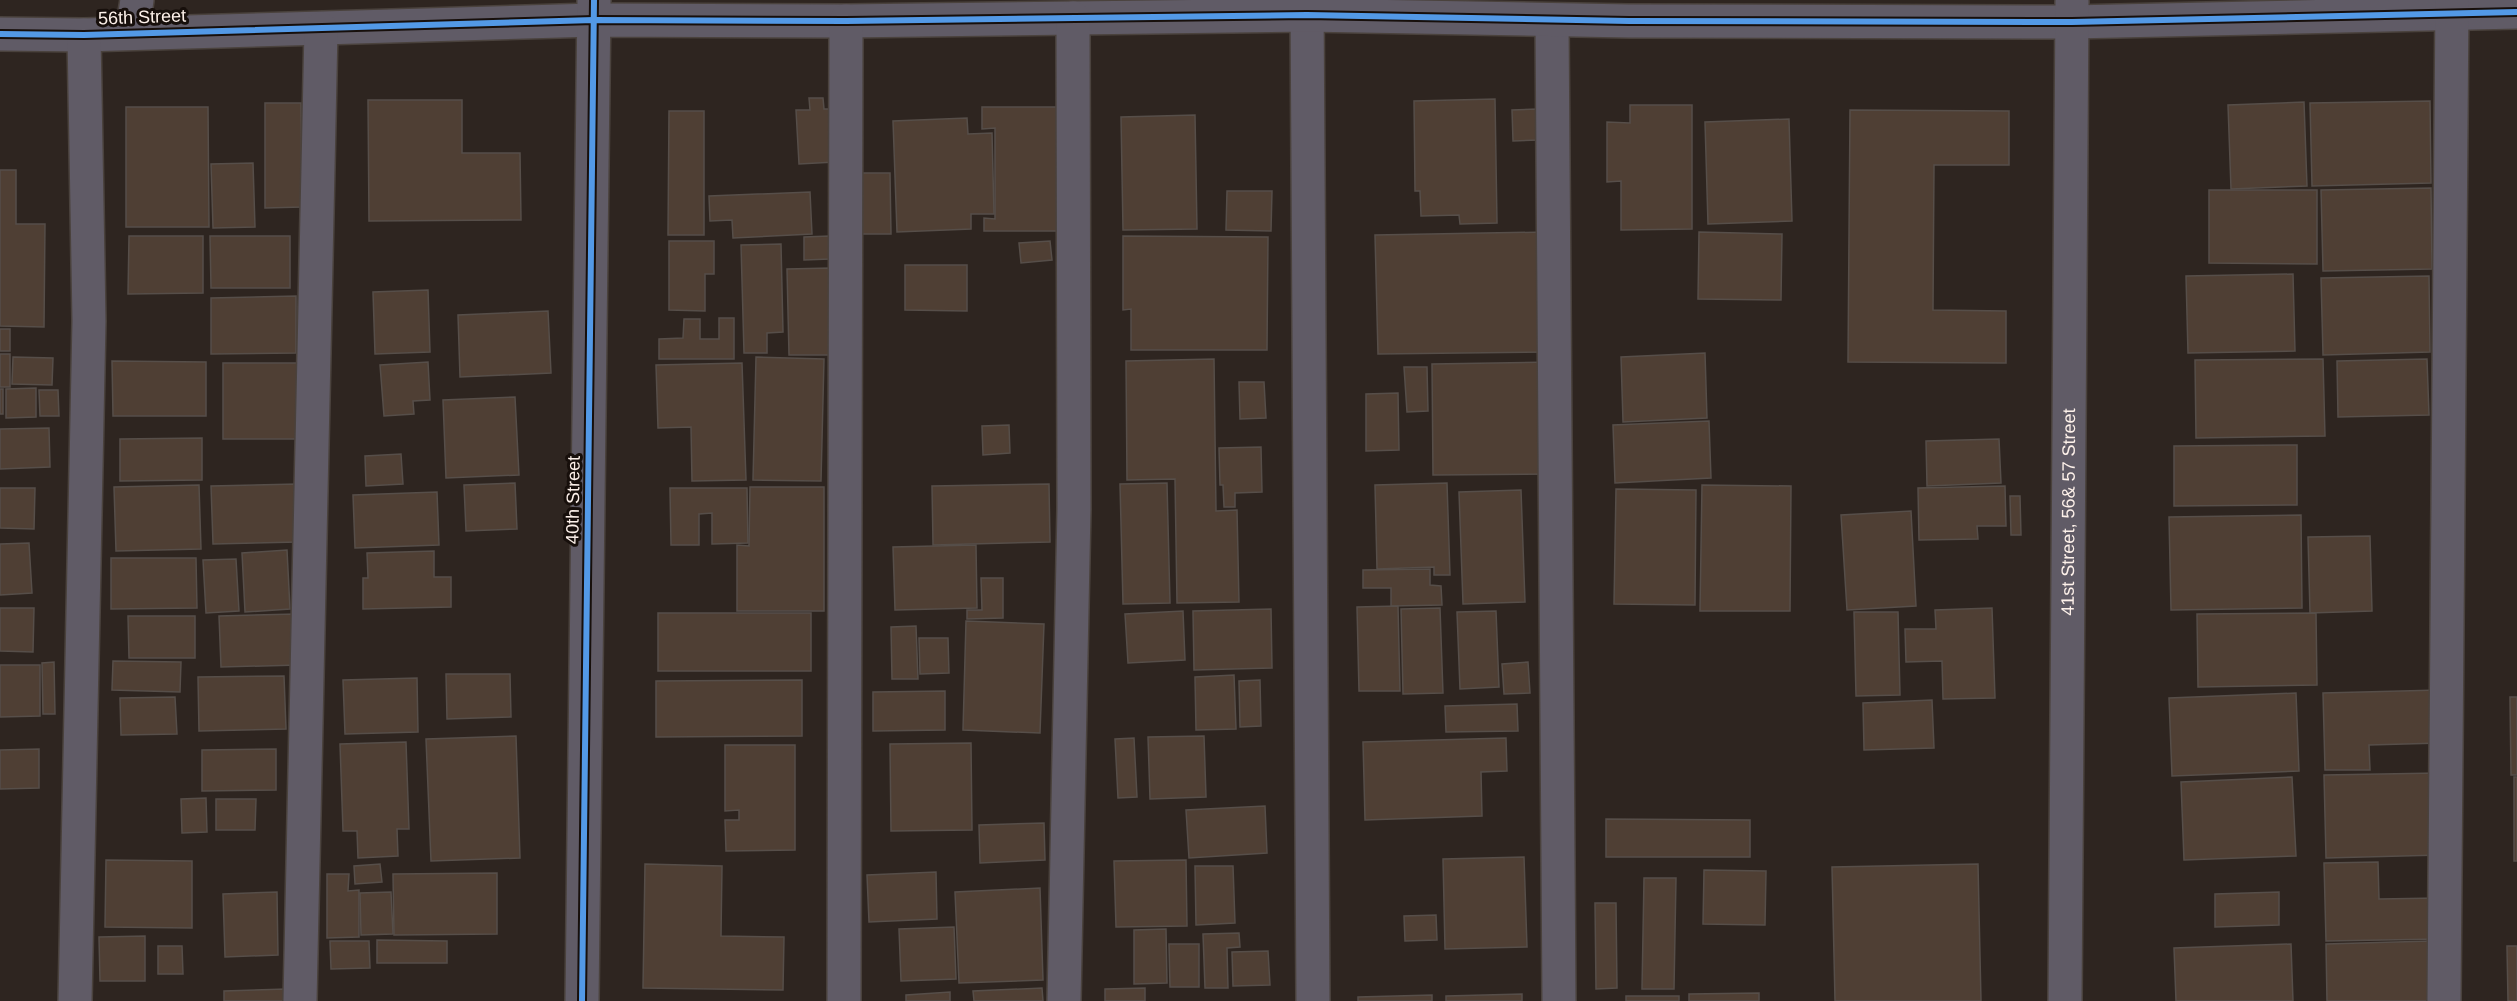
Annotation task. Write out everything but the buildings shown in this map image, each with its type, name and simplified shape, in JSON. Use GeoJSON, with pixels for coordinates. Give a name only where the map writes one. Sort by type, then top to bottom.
{"type":"FeatureCollection","features":[{"type":"Feature","properties":{"kind":"street","name":"56th Street"},"geometry":{"type":"LineString","coordinates":[[0,34],[84,35],[134,16],[321,29],[594,10],[846,21],[946,9],[1073,18],[1307,8],[1552,20],[1629,11],[2072,11],[2452,7],[2517,12]]}},
{"type":"Feature","properties":{"kind":"street"},"geometry":{"type":"LineString","coordinates":[[2444,1001],[2452,7]]}},
{"type":"Feature","properties":{"kind":"street"},"geometry":{"type":"LineString","coordinates":[[1307,8],[1313,1001]]}},
{"type":"Feature","properties":{"kind":"street","name":"40th Street"},"geometry":{"type":"LineString","coordinates":[[582,1001],[594,10]]}},
{"type":"Feature","properties":{"kind":"street","name":"41st Street, 56& 57 Street"},"geometry":{"type":"LineString","coordinates":[[2065,1001],[2072,11]]}},
{"type":"Feature","properties":{"kind":"street"},"geometry":{"type":"LineString","coordinates":[[1064,1001],[1074,509],[1073,18]]}},
{"type":"Feature","properties":{"kind":"street"},"geometry":{"type":"LineString","coordinates":[[1552,20],[1558,1001]]}},
{"type":"Feature","properties":{"kind":"street"},"geometry":{"type":"LineString","coordinates":[[844,1001],[846,21]]}},
{"type":"Feature","properties":{"kind":"street"},"geometry":{"type":"LineString","coordinates":[[300,1001],[321,29]]}},
{"type":"Feature","properties":{"kind":"street"},"geometry":{"type":"LineString","coordinates":[[75,1001],[89,321],[84,35]]}},
{"type":"Feature","properties":{"kind":"cycle path"},"geometry":{"type":"LineString","coordinates":[[582,1001],[594,0]]}},
{"type":"Feature","properties":{"kind":"cycle path"},"geometry":{"type":"LineString","coordinates":[[0,34],[84,35],[594,20],[846,21],[1307,15],[1629,21],[2072,22],[2517,12]]}}]}
